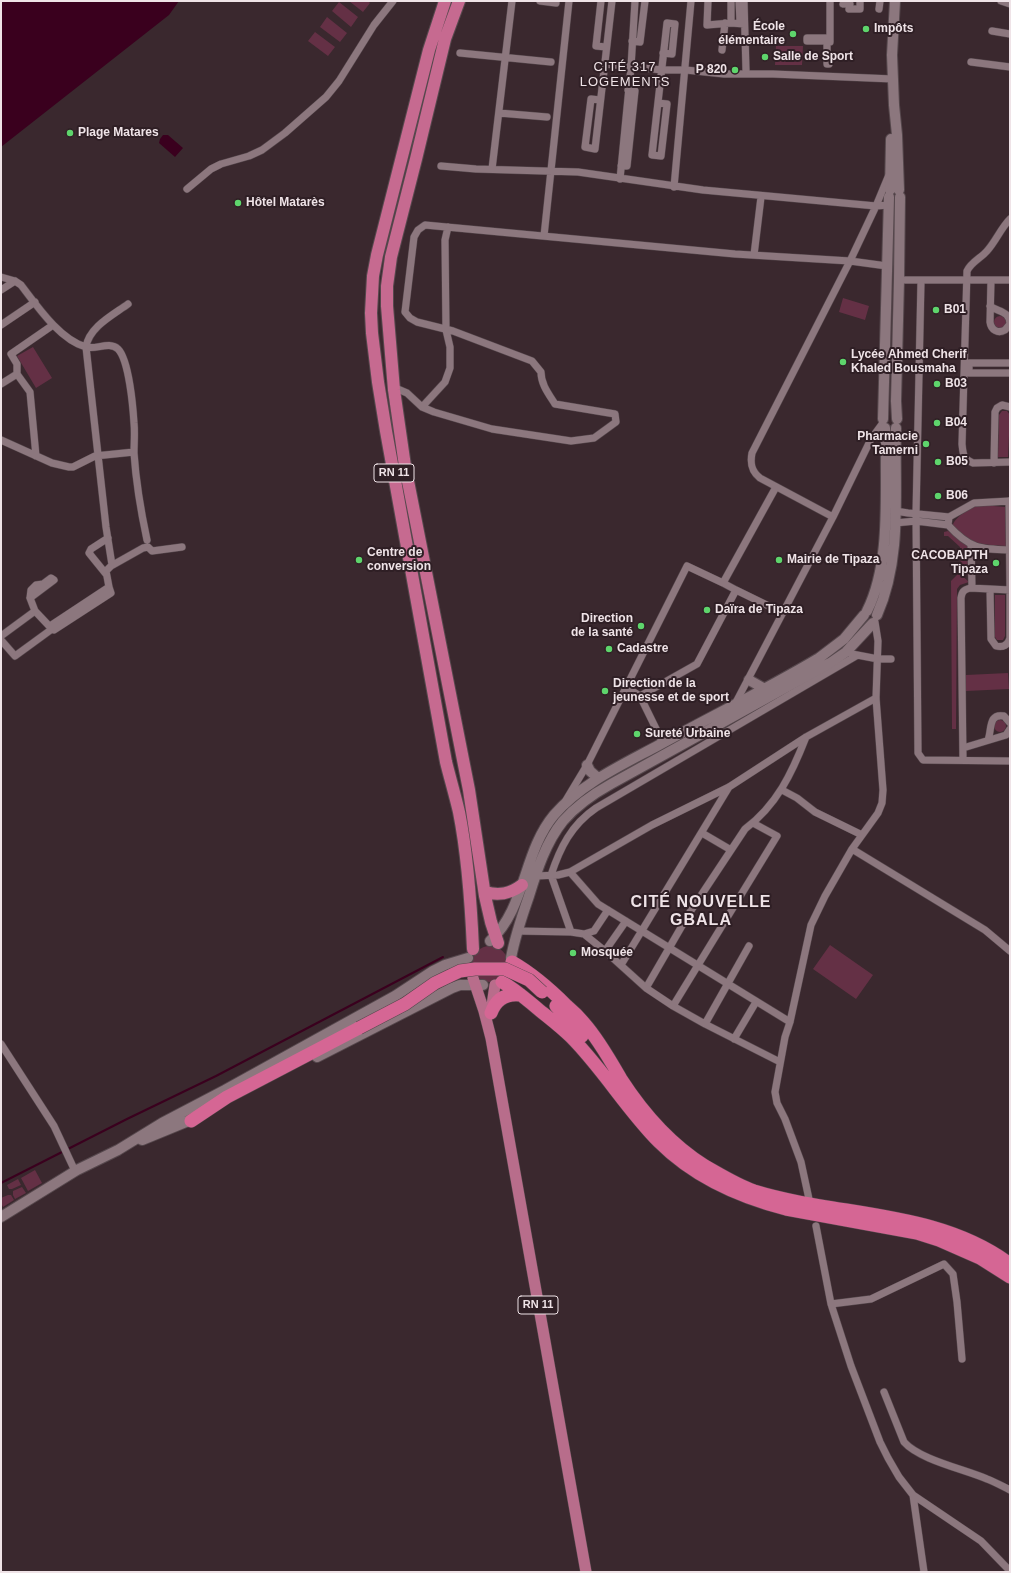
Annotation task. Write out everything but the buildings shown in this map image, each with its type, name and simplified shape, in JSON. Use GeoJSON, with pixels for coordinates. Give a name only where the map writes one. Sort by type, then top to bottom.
{"type":"FeatureCollection","features":[{"type":"Feature","properties":{"kind":"highway","name":"RN 11"},"geometry":{"type":"LineString","coordinates":[[445,1],[431,43],[373,276],[371,313],[386,431],[446,762],[459,812],[469,891],[471,954]]}},
{"type":"Feature","properties":{"kind":"highway","name":"RN 11"},"geometry":{"type":"LineString","coordinates":[[459,1],[445,39],[391,257],[387,286],[387,306],[393,387],[405,466],[469,790],[485,892],[495,940]]}},
{"type":"Feature","properties":{"kind":"highway"},"geometry":{"type":"LineString","coordinates":[[485,892],[498,895],[504,894],[522,885]]}},
{"type":"Feature","properties":{"kind":"highway"},"geometry":{"type":"LineString","coordinates":[[512,960],[544,983],[584,1023],[645,1112],[665,1134],[688,1153],[730,1180],[753,1190],[795,1201],[906,1221],[935,1228],[981,1246],[1010,1264]]}},
{"type":"Feature","properties":{"kind":"highway"},"geometry":{"type":"LineString","coordinates":[[191,1121],[220,1101],[405,1004],[440,980],[460,971],[475,969],[504,969],[529,980],[616,1070]]}},
{"type":"Feature","properties":{"kind":"highway"},"geometry":{"type":"LineString","coordinates":[[498,984],[509,986],[571,1037],[645,1128],[660,1144],[692,1168],[729,1191],[749,1199],[786,1210],[910,1232],[939,1240],[980,1258],[1010,1277]]}},
{"type":"Feature","properties":{"kind":"highway"},"geometry":{"type":"LineString","coordinates":[[491,1013],[496,1003],[504,996],[521,995]]}},
{"type":"Feature","properties":{"kind":"highway"},"geometry":{"type":"LineString","coordinates":[[582,1036],[597,1058],[608,1081]]}},
{"type":"Feature","properties":{"kind":"highway"},"geometry":{"type":"LineString","coordinates":[[225,1090],[288,1065]]}},
{"type":"Feature","properties":{"kind":"main road"},"geometry":{"type":"LineString","coordinates":[[118,1150],[162,1123],[225,1090],[405,990],[433,971],[471,954],[483,942],[495,940],[506,921],[522,885],[539,839],[553,817],[563,805],[598,778],[804,667],[833,648],[852,631],[866,613],[878,583],[883,557],[886,444],[883,424],[887,266],[897,135],[892,56],[895,1]]}},
{"type":"Feature","properties":{"kind":"main road"},"geometry":{"type":"LineString","coordinates":[[491,1013],[498,984],[511,972],[517,931],[547,848],[556,831],[571,813],[591,796],[830,663],[846,652],[875,620],[884,597],[890,573],[895,523],[899,280],[891,170],[891,123],[894,105]]}},
{"type":"Feature","properties":{"kind":"main road"},"geometry":{"type":"LineString","coordinates":[[883,424],[886,415],[891,415],[896,423]]}},
{"type":"Feature","properties":{"kind":"main road"},"geometry":{"type":"LineString","coordinates":[[883,424],[889,430],[896,423]]}},
{"type":"Feature","properties":{"kind":"main road"},"geometry":{"type":"LineString","coordinates":[[866,613],[866,621],[875,620]]}},
{"type":"Feature","properties":{"kind":"main road"},"geometry":{"type":"LineString","coordinates":[[749,680],[764,688]]}},
{"type":"Feature","properties":{"kind":"main road"},"geometry":{"type":"LineString","coordinates":[[587,765],[592,774],[598,778]]}},
{"type":"Feature","properties":{"kind":"main road","name":"RN 11"},"geometry":{"type":"LineString","coordinates":[[495,940],[507,949],[512,960]]}},
{"type":"Feature","properties":{"kind":"main road","name":"RN 11"},"geometry":{"type":"LineString","coordinates":[[471,954],[468,966],[477,982],[491,1038],[586,1572]]}},
{"type":"Feature","properties":{"kind":"main road"},"geometry":{"type":"LineString","coordinates":[[1,1217],[75,1171],[118,1150],[191,1121],[452,988],[477,982],[498,984]]}},
{"type":"Feature","properties":{"kind":"main road","name":"RN 11"},"geometry":{"type":"LineString","coordinates":[[491,1013],[491,1038]]}},
{"type":"Feature","properties":{"kind":"street"},"geometry":{"type":"LineString","coordinates":[[187,189],[221,164],[249,156],[262,150],[285,133],[321,101],[339,81],[374,25],[393,1]]}},
{"type":"Feature","properties":{"kind":"street"},"geometry":{"type":"LineString","coordinates":[[492,169],[512,1]]}},
{"type":"Feature","properties":{"kind":"street"},"geometry":{"type":"LineString","coordinates":[[540,1],[556,2]]}},
{"type":"Feature","properties":{"kind":"street"},"geometry":{"type":"LineString","coordinates":[[544,236],[569,1]]}},
{"type":"Feature","properties":{"kind":"street"},"geometry":{"type":"LineString","coordinates":[[601,1],[596,46],[606,47]]}},
{"type":"Feature","properties":{"kind":"street"},"geometry":{"type":"LineString","coordinates":[[600,100],[591,99],[585,147],[595,148],[612,1]]}},
{"type":"Feature","properties":{"kind":"street"},"geometry":{"type":"LineString","coordinates":[[620,179],[631,67],[635,1]]}},
{"type":"Feature","properties":{"kind":"street"},"geometry":{"type":"LineString","coordinates":[[632,41],[640,42],[645,1]]}},
{"type":"Feature","properties":{"kind":"street"},"geometry":{"type":"LineString","coordinates":[[674,187],[686,70],[691,1]]}},
{"type":"Feature","properties":{"kind":"street"},"geometry":{"type":"LineString","coordinates":[[708,1],[708,25],[728,23],[742,24]]}},
{"type":"Feature","properties":{"kind":"street"},"geometry":{"type":"LineString","coordinates":[[722,50],[731,1]]}},
{"type":"Feature","properties":{"kind":"street"},"geometry":{"type":"LineString","coordinates":[[739,1],[746,70]]}},
{"type":"Feature","properties":{"kind":"street"},"geometry":{"type":"LineString","coordinates":[[742,24],[744,1]]}},
{"type":"Feature","properties":{"kind":"street"},"geometry":{"type":"LineString","coordinates":[[830,1],[830,38],[829,64],[827,64],[827,41],[807,41],[807,38],[830,38]]}},
{"type":"Feature","properties":{"kind":"street"},"geometry":{"type":"LineString","coordinates":[[844,1],[843,4],[850,4],[849,9],[860,9],[860,1]]}},
{"type":"Feature","properties":{"kind":"street"},"geometry":{"type":"LineString","coordinates":[[1001,1],[1010,4]]}},
{"type":"Feature","properties":{"kind":"street"},"geometry":{"type":"LineString","coordinates":[[992,31],[1010,34]]}},
{"type":"Feature","properties":{"kind":"street"},"geometry":{"type":"LineString","coordinates":[[460,53],[551,62]]}},
{"type":"Feature","properties":{"kind":"street"},"geometry":{"type":"LineString","coordinates":[[658,103],[667,104],[661,156],[652,155],[663,53]]}},
{"type":"Feature","properties":{"kind":"street"},"geometry":{"type":"LineString","coordinates":[[971,62],[1010,67]]}},
{"type":"Feature","properties":{"kind":"street"},"geometry":{"type":"LineString","coordinates":[[605,64],[662,70],[686,70],[724,74],[773,74],[893,79]]}},
{"type":"Feature","properties":{"kind":"street"},"geometry":{"type":"LineString","coordinates":[[499,113],[547,117]]}},
{"type":"Feature","properties":{"kind":"street"},"geometry":{"type":"LineString","coordinates":[[441,166],[476,170],[552,170],[578,172],[674,187],[761,197],[876,206],[893,196]]}},
{"type":"Feature","properties":{"kind":"street"},"geometry":{"type":"LineString","coordinates":[[833,517],[776,487],[754,473],[751,461],[752,453],[850,262],[891,170]]}},
{"type":"Feature","properties":{"kind":"street"},"geometry":{"type":"LineString","coordinates":[[754,255],[761,197]]}},
{"type":"Feature","properties":{"kind":"street"},"geometry":{"type":"LineString","coordinates":[[1010,219],[986,252],[969,267],[966,280],[966,368],[962,444],[963,455],[968,461],[975,463],[1010,462]]}},
{"type":"Feature","properties":{"kind":"street"},"geometry":{"type":"LineString","coordinates":[[393,387],[407,393],[422,407],[492,429],[571,441],[594,438],[616,422],[615,414],[554,404],[544,387],[541,379],[541,372],[532,361],[446,330],[417,322],[410,318],[405,312],[414,238],[418,230],[425,225],[887,266]]}},
{"type":"Feature","properties":{"kind":"street"},"geometry":{"type":"LineString","coordinates":[[422,407],[446,382],[450,368],[450,347],[446,330],[445,240],[448,227]]}},
{"type":"Feature","properties":{"kind":"street"},"geometry":{"type":"LineString","coordinates":[[1,277],[15,281],[21,285],[62,334],[86,348],[108,346],[115,347],[120,352],[124,358],[131,390],[134,424],[134,452],[146,543],[152,551],[182,548]]}},
{"type":"Feature","properties":{"kind":"street"},"geometry":{"type":"LineString","coordinates":[[899,280],[1010,280]]}},
{"type":"Feature","properties":{"kind":"street"},"geometry":{"type":"LineString","coordinates":[[990,306],[991,280]]}},
{"type":"Feature","properties":{"kind":"street"},"geometry":{"type":"LineString","coordinates":[[1,290],[15,281]]}},
{"type":"Feature","properties":{"kind":"street"},"geometry":{"type":"LineString","coordinates":[[921,281],[916,517],[918,753],[924,760],[1010,761]]}},
{"type":"Feature","properties":{"kind":"street"},"geometry":{"type":"LineString","coordinates":[[1,325],[35,302]]}},
{"type":"Feature","properties":{"kind":"street"},"geometry":{"type":"LineString","coordinates":[[112,565],[86,348],[87,342],[93,332],[128,304]]}},
{"type":"Feature","properties":{"kind":"street"},"geometry":{"type":"LineString","coordinates":[[36,456],[30,392],[17,374],[17,364],[11,354],[53,325]]}},
{"type":"Feature","properties":{"kind":"street"},"geometry":{"type":"LineString","coordinates":[[966,368],[969,362],[1010,362]]}},
{"type":"Feature","properties":{"kind":"street"},"geometry":{"type":"LineString","coordinates":[[966,368],[969,373],[1010,373]]}},
{"type":"Feature","properties":{"kind":"street"},"geometry":{"type":"LineString","coordinates":[[1,384],[17,374]]}},
{"type":"Feature","properties":{"kind":"street"},"geometry":{"type":"LineString","coordinates":[[994,463],[994,412],[1002,405],[1010,408]]}},
{"type":"Feature","properties":{"kind":"street"},"geometry":{"type":"LineString","coordinates":[[735,704],[784,613],[871,439],[883,424]]}},
{"type":"Feature","properties":{"kind":"street"},"geometry":{"type":"LineString","coordinates":[[1,440],[52,463],[69,468],[95,456],[134,452]]}},
{"type":"Feature","properties":{"kind":"street"},"geometry":{"type":"LineString","coordinates":[[975,463],[975,467],[1010,466]]}},
{"type":"Feature","properties":{"kind":"street"},"geometry":{"type":"LineString","coordinates":[[723,583],[776,487]]}},
{"type":"Feature","properties":{"kind":"street"},"geometry":{"type":"LineString","coordinates":[[895,523],[916,517],[949,517],[974,503],[1010,502],[1010,638],[1006,645],[1000,647],[994,644],[991,639],[990,590]]}},
{"type":"Feature","properties":{"kind":"street"},"geometry":{"type":"LineString","coordinates":[[895,511],[948,525],[955,533],[983,549],[1010,550]]}},
{"type":"Feature","properties":{"kind":"street"},"geometry":{"type":"LineString","coordinates":[[948,525],[949,517]]}},
{"type":"Feature","properties":{"kind":"street"},"geometry":{"type":"LineString","coordinates":[[30,598],[35,612],[54,630],[111,593],[106,574],[89,553],[91,548],[108,538]]}},
{"type":"Feature","properties":{"kind":"street"},"geometry":{"type":"LineString","coordinates":[[106,574],[108,568],[146,543]]}},
{"type":"Feature","properties":{"kind":"street"},"geometry":{"type":"LineString","coordinates":[[972,544],[972,588]]}},
{"type":"Feature","properties":{"kind":"street"},"geometry":{"type":"LineString","coordinates":[[563,805],[587,765],[687,566],[784,613]]}},
{"type":"Feature","properties":{"kind":"street"},"geometry":{"type":"LineString","coordinates":[[963,760],[962,593],[965,590],[972,588],[1010,590]]}},
{"type":"Feature","properties":{"kind":"street"},"geometry":{"type":"LineString","coordinates":[[640,696],[697,664],[736,590]]}},
{"type":"Feature","properties":{"kind":"street"},"geometry":{"type":"LineString","coordinates":[[1,636],[35,612]]}},
{"type":"Feature","properties":{"kind":"street"},"geometry":{"type":"LineString","coordinates":[[809,1199],[801,1162],[785,1119],[777,1103],[775,1092],[780,1062],[811,925],[825,896],[852,849],[878,813],[882,803],[883,790],[876,698],[878,641],[875,620]]}},
{"type":"Feature","properties":{"kind":"street"},"geometry":{"type":"LineString","coordinates":[[1,640],[15,656],[51,628]]}},
{"type":"Feature","properties":{"kind":"street"},"geometry":{"type":"LineString","coordinates":[[846,652],[856,656],[891,659]]}},
{"type":"Feature","properties":{"kind":"street"},"geometry":{"type":"LineString","coordinates":[[571,932],[551,876],[565,841],[572,830],[587,814],[706,742],[856,656]]}},
{"type":"Feature","properties":{"kind":"street"},"geometry":{"type":"LineString","coordinates":[[626,688],[640,696],[663,743]]}},
{"type":"Feature","properties":{"kind":"street"},"geometry":{"type":"LineString","coordinates":[[536,876],[551,876],[570,872],[652,825],[729,787],[806,737],[876,698]]}},
{"type":"Feature","properties":{"kind":"street"},"geometry":{"type":"LineString","coordinates":[[988,740],[991,731],[991,723],[994,718],[1004,716],[1010,723]]}},
{"type":"Feature","properties":{"kind":"street"},"geometry":{"type":"LineString","coordinates":[[963,748],[1006,735],[1010,729]]}},
{"type":"Feature","properties":{"kind":"street"},"geometry":{"type":"LineString","coordinates":[[646,988],[690,912],[745,829],[782,790],[793,770],[806,737]]}},
{"type":"Feature","properties":{"kind":"street"},"geometry":{"type":"LineString","coordinates":[[621,965],[729,787]]}},
{"type":"Feature","properties":{"kind":"street"},"geometry":{"type":"LineString","coordinates":[[782,790],[797,798],[815,812],[862,835]]}},
{"type":"Feature","properties":{"kind":"street"},"geometry":{"type":"LineString","coordinates":[[673,1006],[699,965],[718,930],[777,836],[753,822]]}},
{"type":"Feature","properties":{"kind":"street"},"geometry":{"type":"LineString","coordinates":[[702,833],[731,850]]}},
{"type":"Feature","properties":{"kind":"street"},"geometry":{"type":"LineString","coordinates":[[852,849],[985,930],[1010,951]]}},
{"type":"Feature","properties":{"kind":"street"},"geometry":{"type":"LineString","coordinates":[[570,872],[598,904],[790,1022]]}},
{"type":"Feature","properties":{"kind":"street"},"geometry":{"type":"LineString","coordinates":[[517,931],[571,932],[584,934],[594,931],[608,910]]}},
{"type":"Feature","properties":{"kind":"street"},"geometry":{"type":"LineString","coordinates":[[605,951],[626,921]]}},
{"type":"Feature","properties":{"kind":"street"},"geometry":{"type":"LineString","coordinates":[[584,934],[646,988],[673,1006],[780,1062]]}},
{"type":"Feature","properties":{"kind":"street"},"geometry":{"type":"LineString","coordinates":[[705,1024],[749,946]]}},
{"type":"Feature","properties":{"kind":"street"},"geometry":{"type":"LineString","coordinates":[[734,1038],[756,1002]]}},
{"type":"Feature","properties":{"kind":"street"},"geometry":{"type":"LineString","coordinates":[[1,1044],[50,1121],[75,1171]]}},
{"type":"Feature","properties":{"kind":"street"},"geometry":{"type":"LineString","coordinates":[[816,1226],[831,1304],[851,1366],[880,1442],[899,1477],[913,1495],[981,1541],[1010,1571]]}},
{"type":"Feature","properties":{"kind":"street"},"geometry":{"type":"LineString","coordinates":[[831,1304],[871,1299],[944,1264],[953,1274],[962,1359]]}},
{"type":"Feature","properties":{"kind":"street"},"geometry":{"type":"LineString","coordinates":[[884,1392],[904,1442],[909,1447],[940,1463],[987,1479],[1010,1490]]}},
{"type":"Feature","properties":{"kind":"street"},"geometry":{"type":"LineString","coordinates":[[913,1495],[924,1572]]}},
{"type":"Feature","properties":{"kind":"shaded area"},"geometry":{"type":"Polygon","coordinates":[[[1,1],[179,1],[169,15],[1,147],[1,1]]]}},
{"type":"Feature","properties":{"kind":"shaded area"},"geometry":{"type":"Polygon","coordinates":[[[349,1],[368,1],[370,3],[363,12],[349,1]]]}},
{"type":"Feature","properties":{"kind":"shaded area"},"geometry":{"type":"Polygon","coordinates":[[[339,2],[358,17],[351,27],[332,11],[339,2]]]}},
{"type":"Feature","properties":{"kind":"shaded area"},"geometry":{"type":"Polygon","coordinates":[[[327,17],[347,33],[340,42],[320,27],[327,17]]]}},
{"type":"Feature","properties":{"kind":"shaded area"},"geometry":{"type":"Polygon","coordinates":[[[315,32],[335,47],[328,56],[308,41],[315,32]]]}},
{"type":"Feature","properties":{"kind":"shaded area"},"geometry":{"type":"Polygon","coordinates":[[[776,46],[803,46],[802,65],[775,65],[776,46]]]}},
{"type":"Feature","properties":{"kind":"shaded area"},"geometry":{"type":"Polygon","coordinates":[[[163,135],[168,135],[183,148],[175,157],[159,143],[163,135]]]}},
{"type":"Feature","properties":{"kind":"shaded area"},"geometry":{"type":"Polygon","coordinates":[[[843,298],[869,306],[865,320],[839,312],[843,298]]]}},
{"type":"Feature","properties":{"kind":"shaded area"},"geometry":{"type":"Polygon","coordinates":[[[1002,316],[1005,317],[1005,327],[998,328],[995,327],[994,320],[995,317],[1002,316]]]}},
{"type":"Feature","properties":{"kind":"shaded area"},"geometry":{"type":"Polygon","coordinates":[[[33,347],[52,378],[36,388],[17,356],[33,347]]]}},
{"type":"Feature","properties":{"kind":"shaded area"},"geometry":{"type":"Polygon","coordinates":[[[1002,411],[1007,411],[1010,415],[1008,457],[998,457],[999,415],[1002,411]]]}},
{"type":"Feature","properties":{"kind":"shaded area"},"geometry":{"type":"Polygon","coordinates":[[[981,505],[1005,507],[1006,546],[983,544],[970,540],[958,533],[952,527],[956,519],[964,513],[981,505]]]}},
{"type":"Feature","properties":{"kind":"shaded area"},"geometry":{"type":"Polygon","coordinates":[[[948,531],[968,545],[969,576],[961,570],[960,547],[948,536],[944,536],[944,532],[948,531]]]}},
{"type":"Feature","properties":{"kind":"shaded area"},"geometry":{"type":"Polygon","coordinates":[[[959,573],[969,582],[960,585],[957,589],[956,729],[952,729],[951,581],[959,573]]]}},
{"type":"Feature","properties":{"kind":"shaded area"},"geometry":{"type":"Polygon","coordinates":[[[995,595],[1005,595],[1005,636],[1003,640],[997,640],[995,637],[995,595]]]}},
{"type":"Feature","properties":{"kind":"shaded area"},"geometry":{"type":"Polygon","coordinates":[[[1008,673],[1009,689],[966,691],[966,675],[1008,673]]]}},
{"type":"Feature","properties":{"kind":"shaded area"},"geometry":{"type":"Polygon","coordinates":[[[1002,720],[1005,721],[1005,731],[998,732],[995,731],[994,724],[995,721],[1002,720]]]}},
{"type":"Feature","properties":{"kind":"shaded area"},"geometry":{"type":"Polygon","coordinates":[[[830,945],[873,975],[856,999],[813,969],[830,945]]]}},
{"type":"Feature","properties":{"kind":"shaded area"},"geometry":{"type":"Polygon","coordinates":[[[490,946],[500,949],[505,954],[508,964],[505,974],[500,979],[490,982],[480,979],[475,974],[472,964],[475,954],[480,949],[490,946]]]}},
{"type":"Feature","properties":{"kind":"shaded area"},"geometry":{"type":"Polygon","coordinates":[[[35,1170],[42,1183],[28,1191],[21,1178],[35,1170]]]}},
{"type":"Feature","properties":{"kind":"shaded area"},"geometry":{"type":"Polygon","coordinates":[[[18,1179],[21,1185],[9,1189],[7,1185],[18,1179]]]}},
{"type":"Feature","properties":{"kind":"shaded area"},"geometry":{"type":"Polygon","coordinates":[[[22,1187],[26,1193],[15,1199],[13,1191],[22,1187]]]}},
{"type":"Feature","properties":{"kind":"shaded area"},"geometry":{"type":"Polygon","coordinates":[[[11,1195],[14,1200],[3,1207],[1,1198],[11,1195]]]}},
{"type":"Feature","properties":{"kind":"waterway"},"geometry":{"type":"LineString","coordinates":[[1,1183],[216,1076],[443,957]]}},
{"type":"Feature","properties":{"kind":"place","name":"Impôts"},"geometry":{"type":"Point","coordinates":[866,29]}},
{"type":"Feature","properties":{"kind":"place","name":"École élémentaire"},"geometry":{"type":"Point","coordinates":[793,34]}},
{"type":"Feature","properties":{"kind":"place","name":"Salle de Sport"},"geometry":{"type":"Point","coordinates":[765,57]}},
{"type":"Feature","properties":{"kind":"place","name":"P 820"},"geometry":{"type":"Point","coordinates":[735,70]}},
{"type":"Feature","properties":{"kind":"place","name":"Plage Matares"},"geometry":{"type":"Point","coordinates":[70,133]}},
{"type":"Feature","properties":{"kind":"place","name":"Hôtel Matarès"},"geometry":{"type":"Point","coordinates":[238,203]}},
{"type":"Feature","properties":{"kind":"place","name":"B01"},"geometry":{"type":"Point","coordinates":[936,310]}},
{"type":"Feature","properties":{"kind":"place","name":"Lycée Ahmed Cherif Khaled Bousmaha"},"geometry":{"type":"Point","coordinates":[843,362]}},
{"type":"Feature","properties":{"kind":"place","name":"B03"},"geometry":{"type":"Point","coordinates":[937,384]}},
{"type":"Feature","properties":{"kind":"place","name":"B04"},"geometry":{"type":"Point","coordinates":[937,423]}},
{"type":"Feature","properties":{"kind":"place","name":"Pharmacie Tamerni"},"geometry":{"type":"Point","coordinates":[926,444]}},
{"type":"Feature","properties":{"kind":"place","name":"B05"},"geometry":{"type":"Point","coordinates":[938,462]}},
{"type":"Feature","properties":{"kind":"place","name":"B06"},"geometry":{"type":"Point","coordinates":[938,496]}},
{"type":"Feature","properties":{"kind":"place","name":"Centre de conversion"},"geometry":{"type":"Point","coordinates":[359,560]}},
{"type":"Feature","properties":{"kind":"place","name":"Mairie de Tipaza"},"geometry":{"type":"Point","coordinates":[779,560]}},
{"type":"Feature","properties":{"kind":"place","name":"CACOBAPTH Tipaza"},"geometry":{"type":"Point","coordinates":[996,563]}},
{"type":"Feature","properties":{"kind":"place","name":"Daïra de Tipaza"},"geometry":{"type":"Point","coordinates":[707,610]}},
{"type":"Feature","properties":{"kind":"place","name":"Direction de la santé"},"geometry":{"type":"Point","coordinates":[641,626]}},
{"type":"Feature","properties":{"kind":"place","name":"Cadastre"},"geometry":{"type":"Point","coordinates":[609,649]}},
{"type":"Feature","properties":{"kind":"place","name":"Direction de la jeunesse et de sport"},"geometry":{"type":"Point","coordinates":[605,691]}},
{"type":"Feature","properties":{"kind":"place","name":"Sureté Urbaine"},"geometry":{"type":"Point","coordinates":[637,734]}},
{"type":"Feature","properties":{"kind":"place","name":"Mosquée"},"geometry":{"type":"Point","coordinates":[573,953]}},
{"type":"Feature","properties":{"kind":"district","name":"CITÉ 317 LOGEMENTS"},"geometry":{"type":"Point","coordinates":[625,74]}},
{"type":"Feature","properties":{"kind":"district","name":"CITÉ NOUVELLE GBALA"},"geometry":{"type":"Point","coordinates":[701,912]}}]}
